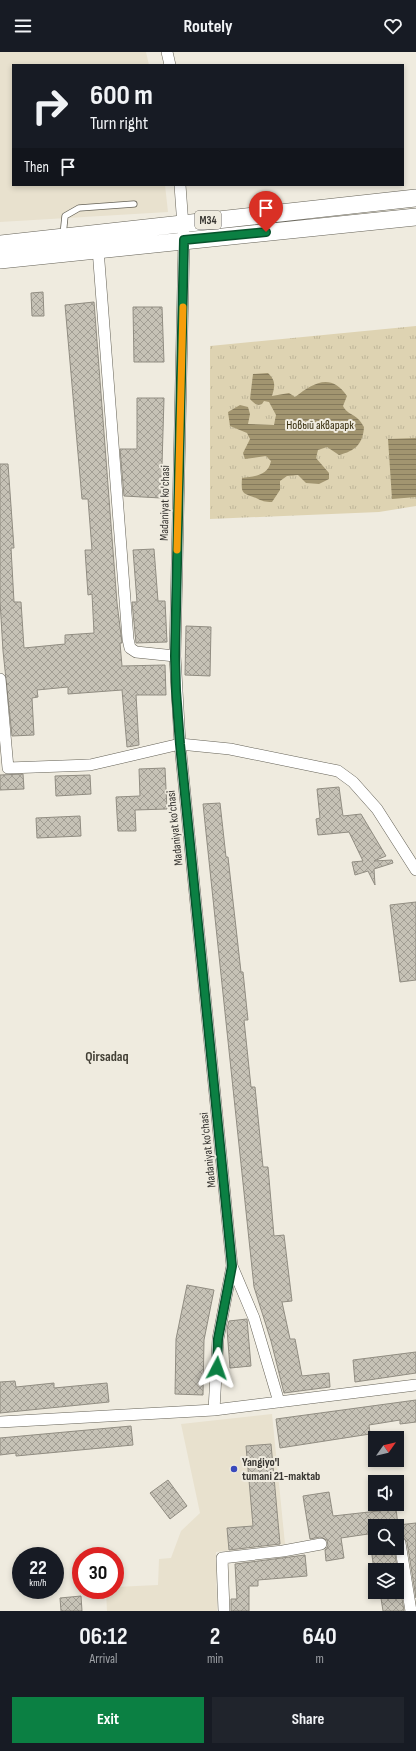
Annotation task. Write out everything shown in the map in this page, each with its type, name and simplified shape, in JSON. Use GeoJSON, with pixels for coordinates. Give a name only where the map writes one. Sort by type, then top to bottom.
{"type":"FeatureCollection","features":[{"type":"Feature","properties":{"kind":"main road","name":"M34"},"geometry":{"type":"LineString","coordinates":[[0,244],[184,222],[416,198]]}},
{"type":"Feature","properties":{"kind":"main road","name":"M34"},"geometry":{"type":"LineString","coordinates":[[0,260],[416,217]]}},
{"type":"Feature","properties":{"kind":"street"},"geometry":{"type":"LineString","coordinates":[[167,52],[170,64]]}},
{"type":"Feature","properties":{"kind":"street","name":"Madaniyat ko'chasi"},"geometry":{"type":"LineString","coordinates":[[180,186],[184,222],[184,240],[175,656],[180,744],[232,1266],[218,1339],[214,1410]]}},
{"type":"Feature","properties":{"kind":"street"},"geometry":{"type":"LineString","coordinates":[[98,249],[128,640],[130,648],[136,652],[175,656]]}},
{"type":"Feature","properties":{"kind":"street"},"geometry":{"type":"LineString","coordinates":[[0,679],[4,769],[90,765],[180,744],[230,749],[338,771],[353,782],[377,809],[416,870]]}},
{"type":"Feature","properties":{"kind":"street"},"geometry":{"type":"LineString","coordinates":[[232,1266],[254,1318],[280,1402]]}},
{"type":"Feature","properties":{"kind":"street"},"geometry":{"type":"LineString","coordinates":[[0,1422],[214,1410],[416,1385]]}},
{"type":"Feature","properties":{"kind":"street"},"geometry":{"type":"LineString","coordinates":[[224,1611],[222,1558],[283,1551],[321,1544]]}},
{"type":"Feature","properties":{"kind":"street"},"geometry":{"type":"LineString","coordinates":[[402,1555],[411,1611]]}},
{"type":"Feature","properties":{"kind":"lane"},"geometry":{"type":"LineString","coordinates":[[62,237],[65,216],[79,208],[134,204]]}},
{"type":"Feature","properties":{"kind":"shaded area"},"geometry":{"type":"Polygon","coordinates":[[[0,52],[146,52],[149,64],[12,64],[12,186],[165,186],[168,212],[0,222],[0,52]]]}},
{"type":"Feature","properties":{"kind":"shaded area"},"geometry":{"type":"Polygon","coordinates":[[[268,373],[274,384],[272,396],[289,393],[295,397],[315,384],[328,382],[335,384],[347,396],[343,406],[345,409],[358,419],[364,427],[360,442],[350,451],[339,455],[327,447],[318,450],[316,458],[329,473],[329,479],[319,484],[306,483],[298,475],[287,476],[280,481],[280,490],[272,502],[264,501],[245,494],[242,490],[242,478],[256,476],[264,472],[267,470],[271,461],[266,456],[245,459],[243,453],[250,439],[247,433],[230,426],[228,412],[240,405],[248,407],[250,414],[248,424],[274,425],[276,415],[269,402],[264,401],[262,404],[258,405],[250,399],[253,374],[268,373]]]}},
{"type":"Feature","properties":{"kind":"shaded area"},"geometry":{"type":"Polygon","coordinates":[[[416,438],[416,497],[392,499],[388,439],[416,438]]]}},
{"type":"Feature","properties":{"kind":"shaded area","name":"Yangiyo'l tumani 21-maktab"},"geometry":{"type":"Polygon","coordinates":[[[272,1414],[285,1544],[216,1552],[217,1611],[107,1611],[106,1599],[124,1599],[124,1587],[158,1585],[159,1559],[171,1558],[181,1531],[200,1513],[181,1424],[272,1414]]]}},
{"type":"Feature","properties":{"kind":"green space","name":"Новый акварарк"},"geometry":{"type":"Polygon","coordinates":[[[416,326],[416,506],[379,512],[210,519],[210,346],[416,326]]]}},
{"type":"Feature","properties":{"kind":"building"},"geometry":{"type":"Polygon","coordinates":[[[43,292],[44,316],[32,316],[31,293],[43,292]]]}},
{"type":"Feature","properties":{"kind":"building"},"geometry":{"type":"Polygon","coordinates":[[[94,302],[117,603],[122,643],[120,643],[122,666],[165,665],[166,695],[136,695],[139,745],[127,747],[122,690],[68,694],[68,687],[37,690],[38,697],[32,698],[34,735],[12,736],[3,651],[0,601],[0,464],[8,464],[14,548],[11,548],[14,602],[21,602],[24,648],[65,644],[65,635],[94,633],[92,594],[88,595],[85,550],[92,550],[88,499],[82,499],[65,305],[94,302]]]}},
{"type":"Feature","properties":{"kind":"building"},"geometry":{"type":"Polygon","coordinates":[[[133,307],[162,307],[164,362],[134,362],[133,307]]]}},
{"type":"Feature","properties":{"kind":"building"},"geometry":{"type":"Polygon","coordinates":[[[137,398],[164,398],[161,498],[124,496],[120,449],[137,449],[137,398]]]}},
{"type":"Feature","properties":{"kind":"building"},"geometry":{"type":"Polygon","coordinates":[[[154,549],[158,601],[165,601],[167,642],[136,643],[132,602],[137,602],[133,550],[154,549]]]}},
{"type":"Feature","properties":{"kind":"building"},"geometry":{"type":"Polygon","coordinates":[[[186,626],[211,627],[210,676],[185,675],[186,626]]]}},
{"type":"Feature","properties":{"kind":"building"},"geometry":{"type":"Polygon","coordinates":[[[165,768],[167,809],[135,810],[136,831],[118,831],[116,797],[140,796],[139,769],[165,768]]]}},
{"type":"Feature","properties":{"kind":"building"},"geometry":{"type":"Polygon","coordinates":[[[23,774],[24,789],[0,790],[0,775],[23,774]]]}},
{"type":"Feature","properties":{"kind":"building"},"geometry":{"type":"Polygon","coordinates":[[[90,775],[91,794],[56,796],[55,776],[90,775]]]}},
{"type":"Feature","properties":{"kind":"building"},"geometry":{"type":"Polygon","coordinates":[[[339,787],[343,816],[361,814],[386,856],[374,861],[392,860],[393,863],[374,869],[375,885],[368,871],[355,875],[352,862],[363,861],[349,832],[318,835],[316,819],[320,818],[317,789],[339,787]]]}},
{"type":"Feature","properties":{"kind":"building"},"geometry":{"type":"Polygon","coordinates":[[[220,803],[226,857],[228,857],[241,972],[243,972],[248,1020],[244,1020],[251,1087],[255,1087],[263,1167],[268,1167],[274,1236],[284,1235],[292,1301],[282,1302],[290,1339],[295,1339],[302,1376],[329,1373],[330,1387],[284,1393],[271,1341],[254,1287],[203,804],[220,803]]]}},
{"type":"Feature","properties":{"kind":"building"},"geometry":{"type":"Polygon","coordinates":[[[80,816],[81,836],[37,838],[36,818],[80,816]]]}},
{"type":"Feature","properties":{"kind":"building"},"geometry":{"type":"Polygon","coordinates":[[[416,902],[416,980],[400,982],[390,905],[416,902]]]}},
{"type":"Feature","properties":{"kind":"building"},"geometry":{"type":"Polygon","coordinates":[[[187,1285],[214,1290],[204,1340],[203,1395],[175,1394],[176,1339],[187,1285]]]}},
{"type":"Feature","properties":{"kind":"building"},"geometry":{"type":"Polygon","coordinates":[[[247,1319],[251,1366],[230,1368],[227,1329],[229,1321],[247,1319]]]}},
{"type":"Feature","properties":{"kind":"building"},"geometry":{"type":"Polygon","coordinates":[[[416,1352],[416,1373],[355,1382],[353,1360],[416,1352]]]}},
{"type":"Feature","properties":{"kind":"building"},"geometry":{"type":"Polygon","coordinates":[[[15,1381],[16,1387],[54,1383],[54,1388],[107,1383],[109,1402],[0,1413],[0,1382],[15,1381]]]}},
{"type":"Feature","properties":{"kind":"building"},"geometry":{"type":"Polygon","coordinates":[[[416,1400],[416,1422],[400,1424],[400,1420],[369,1425],[370,1431],[368,1431],[368,1434],[280,1448],[276,1419],[416,1400]]]}},
{"type":"Feature","properties":{"kind":"building"},"geometry":{"type":"Polygon","coordinates":[[[131,1426],[133,1445],[16,1456],[16,1453],[0,1455],[0,1438],[131,1426]]]}},
{"type":"Feature","properties":{"kind":"building"},"geometry":{"type":"Polygon","coordinates":[[[271,1444],[280,1544],[229,1550],[227,1528],[253,1526],[246,1446],[271,1444]]]}},
{"type":"Feature","properties":{"kind":"building"},"geometry":{"type":"Polygon","coordinates":[[[168,1480],[187,1506],[170,1519],[150,1493],[168,1480]]]}},
{"type":"Feature","properties":{"kind":"building"},"geometry":{"type":"Polygon","coordinates":[[[329,1492],[333,1516],[378,1511],[396,1511],[397,1519],[368,1519],[368,1534],[341,1538],[344,1558],[326,1561],[325,1550],[328,1546],[327,1540],[320,1537],[310,1539],[303,1496],[329,1492]]]}},
{"type":"Feature","properties":{"kind":"building"},"geometry":{"type":"Polygon","coordinates":[[[416,1523],[416,1598],[407,1542],[404,1538],[404,1524],[416,1523]]]}},
{"type":"Feature","properties":{"kind":"building"},"geometry":{"type":"Polygon","coordinates":[[[305,1555],[307,1576],[258,1580],[258,1586],[249,1586],[249,1611],[231,1611],[231,1599],[237,1599],[235,1564],[305,1555]]]}},
{"type":"Feature","properties":{"kind":"building"},"geometry":{"type":"Polygon","coordinates":[[[372,1555],[395,1555],[396,1563],[373,1563],[372,1555]]]}},
{"type":"Feature","properties":{"kind":"building"},"geometry":{"type":"Polygon","coordinates":[[[72,1597],[72,1599],[81,1599],[82,1611],[61,1611],[60,1599],[64,1599],[64,1598],[72,1597]]]}},
{"type":"Feature","properties":{"kind":"building"},"geometry":{"type":"Polygon","coordinates":[[[381,1599],[402,1599],[404,1611],[383,1611],[381,1599]]]}},
{"type":"Feature","properties":{"kind":"slow traffic"},"geometry":{"type":"LineString","coordinates":[[177,550],[183,307]]}},
{"type":"Feature","properties":{"kind":"place","name":"Yangiyo'l tumani 21-maktab"},"geometry":{"type":"Point","coordinates":[234,1469]}},
{"type":"Feature","properties":{"kind":"district","name":"Qirsadaq"},"geometry":{"type":"Point","coordinates":[107,1056]}},
{"type":"Feature","properties":{"kind":"route"},"geometry":{"type":"LineString","coordinates":[[217,1368],[218,1339],[232,1266],[176,691],[175,656],[184,240],[266,232]]}}]}
